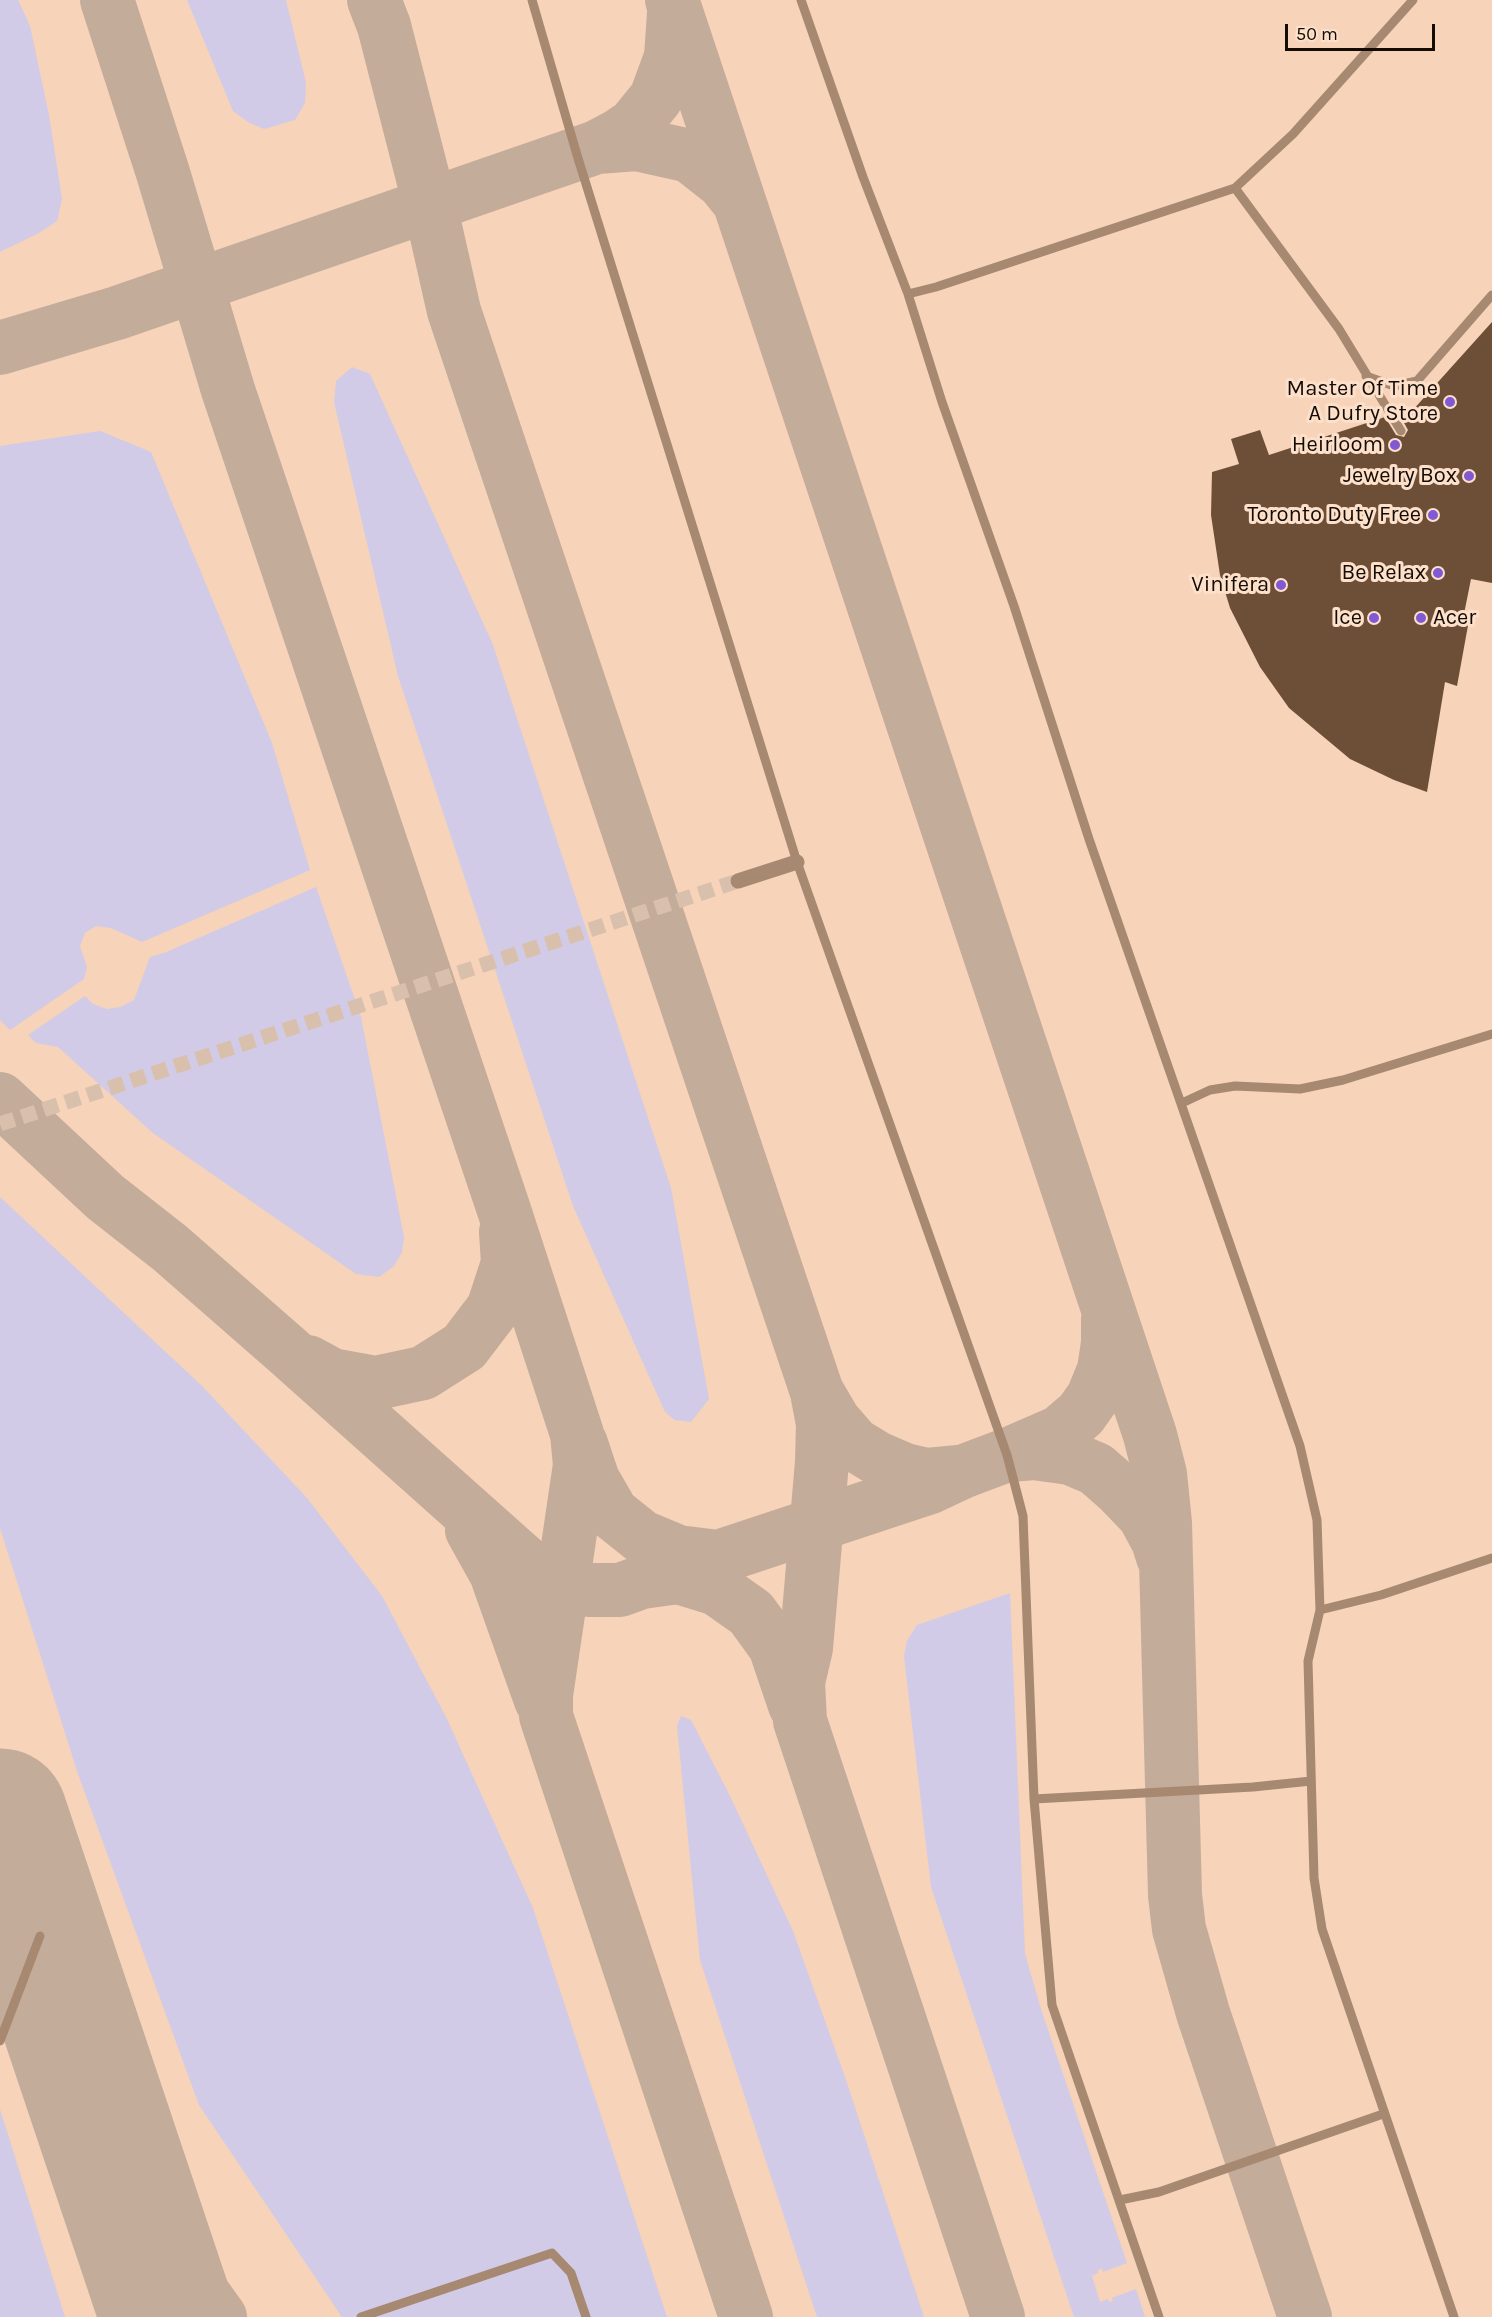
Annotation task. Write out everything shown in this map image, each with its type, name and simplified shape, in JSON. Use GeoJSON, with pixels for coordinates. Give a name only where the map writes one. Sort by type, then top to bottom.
{"type":"FeatureCollection","features":[{"type":"Feature","properties":{"kind":"street"},"geometry":{"type":"LineString","coordinates":[[738,881],[797,862]]}},
{"type":"Feature","properties":{"kind":"lane"},"geometry":{"type":"LineString","coordinates":[[532,0],[797,862],[1007,1455],[1023,1516],[1034,1799],[1052,2005],[1159,2317]]}},
{"type":"Feature","properties":{"kind":"lane"},"geometry":{"type":"LineString","coordinates":[[801,0],[863,177],[908,294],[942,402],[1014,606],[1089,839],[1300,1446],[1317,1520],[1320,1610],[1308,1661],[1314,1878],[1322,1929],[1383,2114],[1454,2317]]}},
{"type":"Feature","properties":{"kind":"lane"},"geometry":{"type":"LineString","coordinates":[[908,294],[936,287],[1235,188],[1293,134],[1413,0]]}},
{"type":"Feature","properties":{"kind":"lane"},"geometry":{"type":"LineString","coordinates":[[1235,188],[1339,329],[1401,431]]}},
{"type":"Feature","properties":{"kind":"lane"},"geometry":{"type":"LineString","coordinates":[[1366,376],[1394,386],[1417,381],[1492,295]]}},
{"type":"Feature","properties":{"kind":"lane"},"geometry":{"type":"LineString","coordinates":[[1182,1103],[1210,1090],[1235,1086],[1300,1089],[1343,1080],[1492,1034]]}},
{"type":"Feature","properties":{"kind":"lane"},"geometry":{"type":"LineString","coordinates":[[1320,1610],[1381,1595],[1492,1558]]}},
{"type":"Feature","properties":{"kind":"lane"},"geometry":{"type":"LineString","coordinates":[[1034,1799],[1253,1787],[1311,1781]]}},
{"type":"Feature","properties":{"kind":"lane"},"geometry":{"type":"LineString","coordinates":[[0,2041],[40,1936]]}},
{"type":"Feature","properties":{"kind":"lane"},"geometry":{"type":"LineString","coordinates":[[1120,2200],[1159,2192],[1383,2114]]}},
{"type":"Feature","properties":{"kind":"lane"},"geometry":{"type":"LineString","coordinates":[[361,2317],[552,2253],[571,2273],[586,2317]]}},
{"type":"Feature","properties":{"kind":"shaded area"},"geometry":{"type":"Polygon","coordinates":[[[0,0],[1492,0],[1492,2317],[0,2317],[0,0]]]}},
{"type":"Feature","properties":{"kind":"shaded area"},"geometry":{"type":"Polygon","coordinates":[[[0,0],[18,0],[30,26],[49,115],[62,199],[57,221],[39,233],[0,252],[0,0]]]}},
{"type":"Feature","properties":{"kind":"shaded area"},"geometry":{"type":"Polygon","coordinates":[[[187,0],[286,0],[306,83],[305,103],[295,120],[264,129],[248,122],[233,111],[187,0]]]}},
{"type":"Feature","properties":{"kind":"shaded area"},"geometry":{"type":"Polygon","coordinates":[[[352,367],[370,374],[493,645],[671,1188],[709,1399],[691,1422],[675,1420],[665,1412],[573,1206],[398,676],[334,402],[336,381],[352,367]]]}},
{"type":"Feature","properties":{"kind":"shaded area"},"geometry":{"type":"Polygon","coordinates":[[[100,431],[151,452],[272,743],[310,870],[142,942],[111,928],[96,926],[85,933],[80,946],[87,967],[84,979],[10,1030],[0,1020],[0,446],[100,431]]]}},
{"type":"Feature","properties":{"kind":"shaded area"},"geometry":{"type":"Polygon","coordinates":[[[316,887],[361,1017],[404,1237],[402,1252],[394,1266],[379,1277],[356,1274],[153,1133],[58,1047],[36,1043],[28,1035],[85,996],[93,1004],[107,1009],[120,1007],[134,1000],[150,957],[316,887]]]}},
{"type":"Feature","properties":{"kind":"shaded area"},"geometry":{"type":"Polygon","coordinates":[[[0,1197],[202,1386],[307,1498],[382,1596],[446,1717],[533,1908],[667,2317],[342,2317],[199,2105],[78,1774],[0,1528],[0,1197]]]}},
{"type":"Feature","properties":{"kind":"shaded area"},"geometry":{"type":"Polygon","coordinates":[[[1010,1593],[1025,1954],[1041,2009],[1127,2263],[1103,2272],[1102,2268],[1092,2276],[1100,2302],[1108,2299],[1109,2302],[1113,2301],[1112,2298],[1136,2289],[1145,2317],[1074,2317],[931,1887],[904,1656],[907,1641],[917,1625],[1010,1593]]]}},
{"type":"Feature","properties":{"kind":"shaded area"},"geometry":{"type":"Polygon","coordinates":[[[681,1716],[691,1720],[730,1796],[793,1931],[845,2077],[924,2317],[817,2317],[700,1960],[677,1726],[681,1716]]]}},
{"type":"Feature","properties":{"kind":"shaded area"},"geometry":{"type":"Polygon","coordinates":[[[0,2109],[65,2317],[0,2317],[0,2109]]]}},
{"type":"Feature","properties":{"kind":"building"},"geometry":{"type":"Polygon","coordinates":[[[1492,322],[1492,583],[1471,579],[1463,619],[1469,620],[1457,686],[1445,682],[1427,792],[1394,780],[1350,759],[1289,708],[1260,667],[1230,608],[1220,575],[1211,515],[1212,472],[1239,464],[1231,439],[1260,430],[1269,455],[1385,417],[1396,435],[1404,437],[1408,430],[1403,421],[1492,322]]]}},
{"type":"Feature","properties":{"kind":"taxiway"},"geometry":{"type":"LineString","coordinates":[[107,0],[163,173],[228,390],[577,1434],[580,1465],[546,1695],[546,1716],[746,2317]]}},
{"type":"Feature","properties":{"kind":"taxiway"},"geometry":{"type":"LineString","coordinates":[[374,0],[384,26],[430,205],[454,311],[817,1392],[823,1424],[822,1462],[806,1648],[798,1682],[800,1721],[998,2317]]}},
{"type":"Feature","properties":{"kind":"taxiway"},"geometry":{"type":"LineString","coordinates":[[672,0],[1150,1435],[1160,1474],[1165,1523],[1175,1895],[1179,1929],[1203,2013],[1305,2317]]}},
{"type":"Feature","properties":{"kind":"taxiway"},"geometry":{"type":"LineString","coordinates":[[0,348],[117,313],[597,147],[634,125],[656,98],[671,57],[674,13]]}},
{"type":"Feature","properties":{"kind":"taxiway"},"geometry":{"type":"LineString","coordinates":[[597,147],[636,144],[690,156],[723,182],[739,202]]}},
{"type":"Feature","properties":{"kind":"taxiway"},"geometry":{"type":"LineString","coordinates":[[0,1099],[105,1197],[170,1248],[531,1568],[562,1584],[589,1590],[620,1590],[642,1582],[678,1577],[717,1589],[751,1613],[775,1646],[795,1705]]}},
{"type":"Feature","properties":{"kind":"taxiway"},"geometry":{"type":"LineString","coordinates":[[308,1362],[332,1375],[376,1383],[423,1373],[464,1347],[493,1309],[508,1263],[506,1232]]}},
{"type":"Feature","properties":{"kind":"taxiway"},"geometry":{"type":"LineString","coordinates":[[658,1577],[930,1487],[1060,1432],[1081,1414],[1093,1397],[1104,1370],[1108,1343],[1108,1319]]}},
{"type":"Feature","properties":{"kind":"taxiway"},"geometry":{"type":"LineString","coordinates":[[817,1392],[834,1421],[854,1444],[877,1458],[905,1470],[927,1475],[959,1472]]}},
{"type":"Feature","properties":{"kind":"taxiway"},"geometry":{"type":"LineString","coordinates":[[581,1444],[593,1480],[612,1513],[642,1537],[678,1552],[718,1557]]}},
{"type":"Feature","properties":{"kind":"taxiway"},"geometry":{"type":"LineString","coordinates":[[1009,1455],[1034,1453],[1070,1458],[1096,1469],[1144,1515],[1158,1541],[1163,1557]]}},
{"type":"Feature","properties":{"kind":"taxiway"},"geometry":{"type":"LineString","coordinates":[[472,1530],[496,1573],[541,1700]]}},
{"type":"Feature","properties":{"kind":"taxiway"},"geometry":{"type":"LineString","coordinates":[[105,2130],[173,2252],[220,2317]]}},
{"type":"Feature","properties":{"kind":"runway"},"geometry":{"type":"LineString","coordinates":[[0,1816],[168,2317]]}},
{"type":"Feature","properties":{"kind":"tunnel"},"geometry":{"type":"LineString","coordinates":[[0,1124],[738,881]]}},
{"type":"Feature","properties":{"kind":"place","name":"Master Of Time A Dufry Store"},"geometry":{"type":"Point","coordinates":[1450,402]}},
{"type":"Feature","properties":{"kind":"place","name":"Heirloom"},"geometry":{"type":"Point","coordinates":[1395,445]}},
{"type":"Feature","properties":{"kind":"place","name":"Jewelry Box"},"geometry":{"type":"Point","coordinates":[1469,476]}},
{"type":"Feature","properties":{"kind":"place","name":"Toronto Duty Free"},"geometry":{"type":"Point","coordinates":[1433,515]}},
{"type":"Feature","properties":{"kind":"place","name":"Be Relax"},"geometry":{"type":"Point","coordinates":[1438,573]}},
{"type":"Feature","properties":{"kind":"place","name":"Vinifera"},"geometry":{"type":"Point","coordinates":[1281,585]}},
{"type":"Feature","properties":{"kind":"place","name":"Ice"},"geometry":{"type":"Point","coordinates":[1374,618]}},
{"type":"Feature","properties":{"kind":"place","name":"Acer"},"geometry":{"type":"Point","coordinates":[1421,618]}}]}
